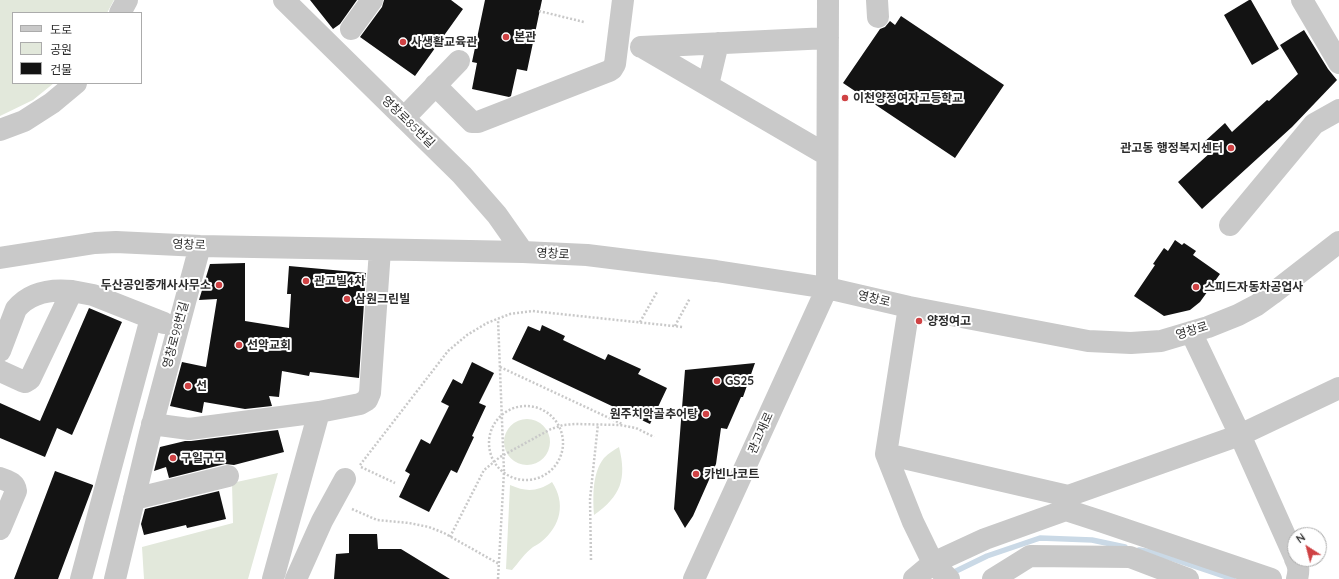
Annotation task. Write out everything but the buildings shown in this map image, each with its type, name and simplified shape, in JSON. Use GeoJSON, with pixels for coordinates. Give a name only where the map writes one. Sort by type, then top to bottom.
{"type":"FeatureCollection","features":[{"type":"Feature","properties":{"kind":"street"},"geometry":{"type":"LineString","coordinates":[[121,12],[127,0]]}},
{"type":"Feature","properties":{"kind":"street","name":"영창로85번길"},"geometry":{"type":"LineString","coordinates":[[284,0],[462,175],[497,215],[523,252]]}},
{"type":"Feature","properties":{"kind":"street"},"geometry":{"type":"LineString","coordinates":[[351,28],[372,0]]}},
{"type":"Feature","properties":{"kind":"street"},"geometry":{"type":"LineString","coordinates":[[435,85],[472,122],[478,122],[609,71],[615,64],[623,0]]}},
{"type":"Feature","properties":{"kind":"street"},"geometry":{"type":"LineString","coordinates":[[827,288],[828,0]]}},
{"type":"Feature","properties":{"kind":"street"},"geometry":{"type":"LineString","coordinates":[[1302,0],[1339,63]]}},
{"type":"Feature","properties":{"kind":"street"},"geometry":{"type":"LineString","coordinates":[[617,48],[828,38]]}},
{"type":"Feature","properties":{"kind":"street"},"geometry":{"type":"LineString","coordinates":[[708,85],[718,43]]}},
{"type":"Feature","properties":{"kind":"street"},"geometry":{"type":"LineString","coordinates":[[642,47],[827,155]]}},
{"type":"Feature","properties":{"kind":"street"},"geometry":{"type":"LineString","coordinates":[[404,118],[458,61]]}},
{"type":"Feature","properties":{"kind":"street"},"geometry":{"type":"LineString","coordinates":[[0,130],[24,121],[52,103],[75,84]]}},
{"type":"Feature","properties":{"kind":"street"},"geometry":{"type":"LineString","coordinates":[[1230,225],[1314,124],[1339,110]]}},
{"type":"Feature","properties":{"kind":"street","name":"영창로"},"geometry":{"type":"LineString","coordinates":[[0,258],[106,242],[200,246],[523,252],[587,255],[716,271],[827,288],[909,307],[1088,341],[1138,343],[1161,341],[1191,332],[1232,317],[1257,305],[1339,242]]}},
{"type":"Feature","properties":{"kind":"street","name":"영창로98번길"},"geometry":{"type":"LineString","coordinates":[[115,579],[152,424],[200,246]]}},
{"type":"Feature","properties":{"kind":"street"},"geometry":{"type":"LineString","coordinates":[[152,424],[189,429],[319,412],[360,404],[366,400],[370,393],[380,250]]}},
{"type":"Feature","properties":{"kind":"street","name":"관고재로"},"geometry":{"type":"LineString","coordinates":[[694,579],[827,288]]}},
{"type":"Feature","properties":{"kind":"street"},"geometry":{"type":"LineString","coordinates":[[0,351],[16,309],[20,304],[47,291],[72,291],[93,295],[178,328]]}},
{"type":"Feature","properties":{"kind":"street"},"geometry":{"type":"LineString","coordinates":[[0,371],[25,382],[30,379],[72,291]]}},
{"type":"Feature","properties":{"kind":"street"},"geometry":{"type":"LineString","coordinates":[[909,307],[886,454],[913,522],[940,571]]}},
{"type":"Feature","properties":{"kind":"street"},"geometry":{"type":"LineString","coordinates":[[80,579],[151,318]]}},
{"type":"Feature","properties":{"kind":"street"},"geometry":{"type":"LineString","coordinates":[[1191,332],[1240,434],[1287,541]]}},
{"type":"Feature","properties":{"kind":"street"},"geometry":{"type":"LineString","coordinates":[[914,579],[940,571],[985,539],[1067,503],[1240,434],[1339,388]]}},
{"type":"Feature","properties":{"kind":"street"},"geometry":{"type":"LineString","coordinates":[[273,579],[319,412]]}},
{"type":"Feature","properties":{"kind":"street"},"geometry":{"type":"LineString","coordinates":[[886,454],[1067,503],[1103,522],[1272,579]]}},
{"type":"Feature","properties":{"kind":"street"},"geometry":{"type":"LineString","coordinates":[[296,579],[322,521],[333,500],[353,469]]}},
{"type":"Feature","properties":{"kind":"street"},"geometry":{"type":"LineString","coordinates":[[134,499],[228,476]]}},
{"type":"Feature","properties":{"kind":"street"},"geometry":{"type":"LineString","coordinates":[[0,478],[13,484],[16,491],[0,529]]}},
{"type":"Feature","properties":{"kind":"street"},"geometry":{"type":"LineString","coordinates":[[993,579],[1030,556],[1038,556],[1130,557],[1188,579]]}},
{"type":"Feature","properties":{"kind":"street"},"geometry":{"type":"LineString","coordinates":[[1297,579],[1298,567]]}},
{"type":"Feature","properties":{"kind":"path"},"geometry":{"type":"LineString","coordinates":[[539,11],[584,22]]}},
{"type":"Feature","properties":{"kind":"path"},"geometry":{"type":"LineString","coordinates":[[640,322],[657,292]]}},
{"type":"Feature","properties":{"kind":"path"},"geometry":{"type":"LineString","coordinates":[[675,326],[690,298]]}},
{"type":"Feature","properties":{"kind":"path"},"geometry":{"type":"LineString","coordinates":[[395,483],[353,469],[448,351],[467,335],[487,323],[510,314],[532,311],[683,327]]}},
{"type":"Feature","properties":{"kind":"path"},"geometry":{"type":"LineString","coordinates":[[498,319],[504,472],[498,579]]}},
{"type":"Feature","properties":{"kind":"path"},"geometry":{"type":"LineString","coordinates":[[500,366],[626,426]]}},
{"type":"Feature","properties":{"kind":"path"},"geometry":{"type":"LineString","coordinates":[[528,405],[540,408],[551,415],[559,426],[563,436],[563,448],[559,460],[552,470],[542,476],[530,480],[518,479],[497,467],[491,456],[488,444],[490,432],[495,421],[504,412],[516,407],[528,405]]}},
{"type":"Feature","properties":{"kind":"path"},"geometry":{"type":"LineString","coordinates":[[450,537],[480,476],[488,466],[503,455],[551,429],[559,426],[575,424],[598,424],[636,428],[654,436]]}},
{"type":"Feature","properties":{"kind":"path"},"geometry":{"type":"LineString","coordinates":[[591,560],[590,499],[598,424]]}},
{"type":"Feature","properties":{"kind":"path"},"geometry":{"type":"LineString","coordinates":[[333,500],[377,520],[409,523],[429,527],[499,564]]}},
{"type":"Feature","properties":{"kind":"green space"},"geometry":{"type":"Polygon","coordinates":[[[0,0],[114,0],[108,12],[12,12],[12,84],[53,84],[33,100],[0,116],[0,0]]]}},
{"type":"Feature","properties":{"kind":"green space"},"geometry":{"type":"Polygon","coordinates":[[[522,419],[532,419],[544,425],[549,433],[549,451],[544,459],[536,464],[522,465],[514,462],[507,455],[504,447],[504,437],[507,429],[514,422],[522,419]]]}},
{"type":"Feature","properties":{"kind":"green space"},"geometry":{"type":"Polygon","coordinates":[[[619,447],[622,468],[620,486],[610,501],[594,515],[594,485],[597,471],[604,458],[619,447]]]}},
{"type":"Feature","properties":{"kind":"green space"},"geometry":{"type":"Polygon","coordinates":[[[278,473],[248,579],[144,579],[142,547],[233,523],[232,483],[278,473]]]}},
{"type":"Feature","properties":{"kind":"green space"},"geometry":{"type":"Polygon","coordinates":[[[552,482],[559,498],[560,506],[557,522],[548,536],[527,552],[512,570],[506,569],[510,485],[521,489],[531,490],[541,488],[552,482]]]}},
{"type":"Feature","properties":{"kind":"waterway"},"geometry":{"type":"LineString","coordinates":[[950,574],[987,556],[1040,538],[1092,540],[1125,547]]}},
{"type":"Feature","properties":{"kind":"waterway"},"geometry":{"type":"LineString","coordinates":[[1139,550],[1152,552],[1233,579]]}},
{"type":"Feature","properties":{"kind":"place","name":"본관"},"geometry":{"type":"Point","coordinates":[506,37]}},
{"type":"Feature","properties":{"kind":"place","name":"사생활교육관"},"geometry":{"type":"Point","coordinates":[403,42]}},
{"type":"Feature","properties":{"kind":"place","name":"이천양정여자고등학교"},"geometry":{"type":"Point","coordinates":[845,98]}},
{"type":"Feature","properties":{"kind":"place","name":"관고동 행정복지센터"},"geometry":{"type":"Point","coordinates":[1231,148]}},
{"type":"Feature","properties":{"kind":"place","name":"관고빌4차"},"geometry":{"type":"Point","coordinates":[306,281]}},
{"type":"Feature","properties":{"kind":"place","name":"두산공인중개사사무소"},"geometry":{"type":"Point","coordinates":[219,285]}},
{"type":"Feature","properties":{"kind":"place","name":"스피드자동차공업사"},"geometry":{"type":"Point","coordinates":[1196,287]}},
{"type":"Feature","properties":{"kind":"place","name":"삼원그린빌"},"geometry":{"type":"Point","coordinates":[347,299]}},
{"type":"Feature","properties":{"kind":"place","name":"양정여고"},"geometry":{"type":"Point","coordinates":[919,321]}},
{"type":"Feature","properties":{"kind":"place","name":"선악교회"},"geometry":{"type":"Point","coordinates":[239,345]}},
{"type":"Feature","properties":{"kind":"place","name":"GS25"},"geometry":{"type":"Point","coordinates":[717,381]}},
{"type":"Feature","properties":{"kind":"place","name":"선"},"geometry":{"type":"Point","coordinates":[188,386]}},
{"type":"Feature","properties":{"kind":"place","name":"원주치악골추어탕"},"geometry":{"type":"Point","coordinates":[706,414]}},
{"type":"Feature","properties":{"kind":"place","name":"구일구모"},"geometry":{"type":"Point","coordinates":[173,458]}},
{"type":"Feature","properties":{"kind":"place","name":"카빈나코트"},"geometry":{"type":"Point","coordinates":[696,474]}}]}
